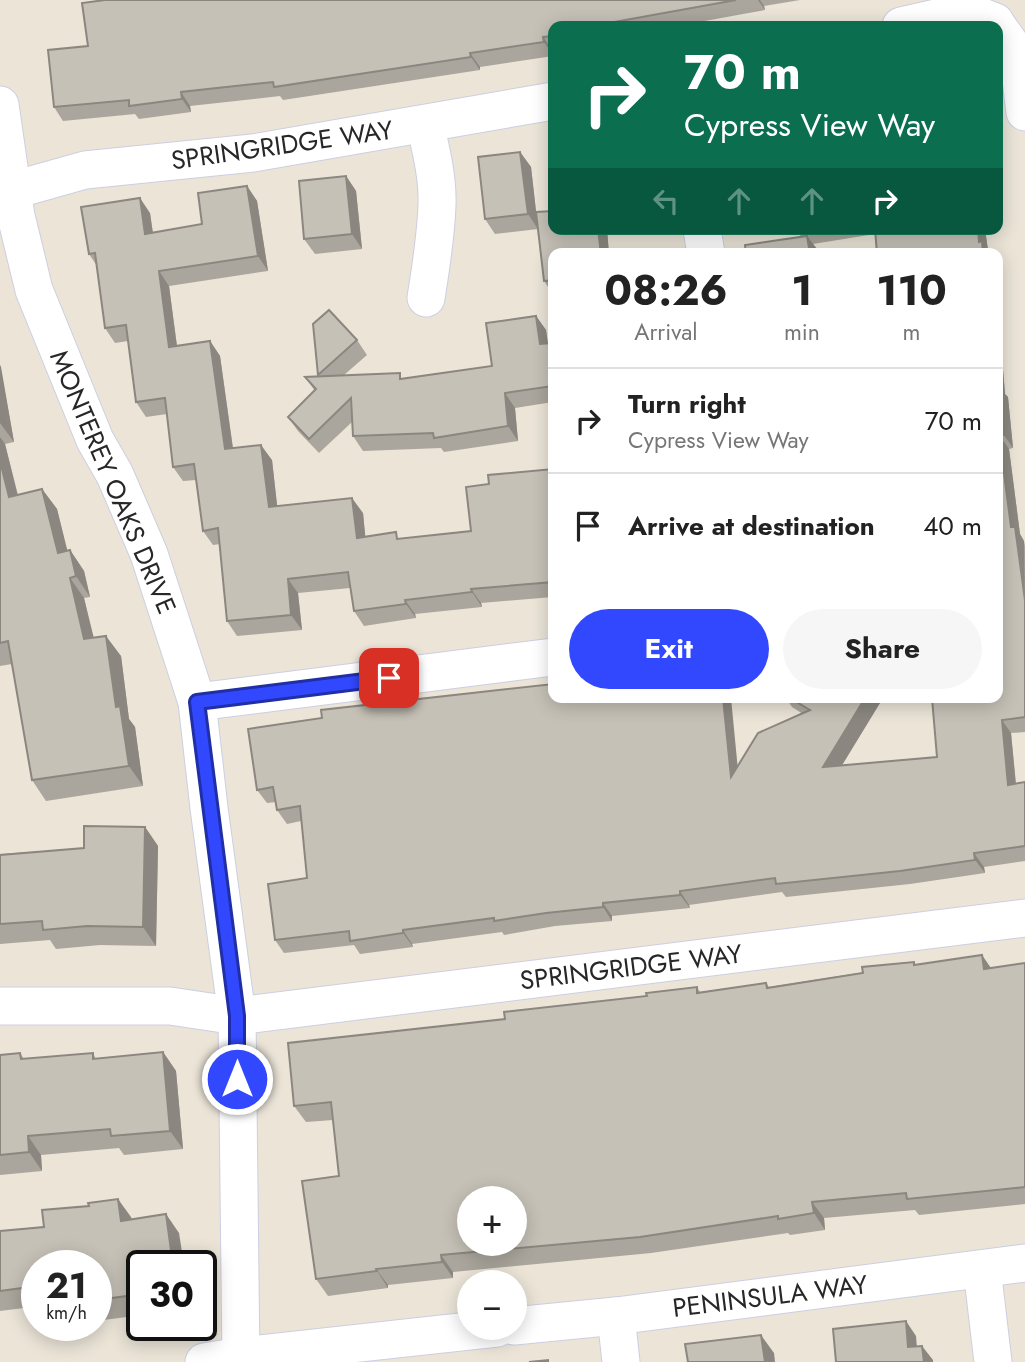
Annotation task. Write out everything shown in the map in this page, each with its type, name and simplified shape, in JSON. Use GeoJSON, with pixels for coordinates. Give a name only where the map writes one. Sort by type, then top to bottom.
{"type":"FeatureCollection","features":[{"type":"Feature","properties":{"kind":"street"},"geometry":{"type":"LineString","coordinates":[[922,21],[967,10],[993,21]]}},
{"type":"Feature","properties":{"kind":"street"},"geometry":{"type":"LineString","coordinates":[[1003,34],[1018,55],[1025,112]]}},
{"type":"Feature","properties":{"kind":"street","name":"SPRINGRIDGE WAY"},"geometry":{"type":"LineString","coordinates":[[6,192],[85,170],[253,153],[548,102]]}},
{"type":"Feature","properties":{"kind":"street","name":"MONTEREY OAKS DRIVE"},"geometry":{"type":"LineString","coordinates":[[0,106],[6,192],[34,290],[95,440],[116,475],[149,554],[197,702],[237,1016],[241,1359]]}},
{"type":"Feature","properties":{"kind":"street"},"geometry":{"type":"LineString","coordinates":[[425,124],[435,172],[437,203],[435,241],[426,298]]}},
{"type":"Feature","properties":{"kind":"street"},"geometry":{"type":"LineString","coordinates":[[197,702],[548,658]]}},
{"type":"Feature","properties":{"kind":"street","name":"SPRINGRIDGE WAY"},"geometry":{"type":"LineString","coordinates":[[0,1006],[170,1006],[237,1016],[1025,918]]}},
{"type":"Feature","properties":{"kind":"street","name":"PENINSULA WAY"},"geometry":{"type":"LineString","coordinates":[[527,1325],[615,1316],[1025,1263]]}},
{"type":"Feature","properties":{"kind":"street"},"geometry":{"type":"LineString","coordinates":[[982,1269],[993,1362]]}},
{"type":"Feature","properties":{"kind":"street"},"geometry":{"type":"LineString","coordinates":[[615,1316],[621,1362]]}},
{"type":"Feature","properties":{"kind":"street"},"geometry":{"type":"LineString","coordinates":[[204,1362],[457,1333]]}},
{"type":"Feature","properties":{"kind":"building"},"geometry":{"type":"Polygon","coordinates":[[[105,0],[736,0],[620,21],[548,21],[548,36],[543,37],[544,42],[470,53],[471,57],[274,87],[273,82],[181,92],[182,99],[129,106],[129,100],[54,107],[48,50],[88,46],[82,3],[105,0]]]}},
{"type":"Feature","properties":{"kind":"building"},"geometry":{"type":"Polygon","coordinates":[[[520,152],[528,214],[485,219],[478,157],[520,152]]]}},
{"type":"Feature","properties":{"kind":"building"},"geometry":{"type":"Polygon","coordinates":[[[346,176],[352,234],[304,239],[299,181],[346,176]]]}},
{"type":"Feature","properties":{"kind":"building"},"geometry":{"type":"Polygon","coordinates":[[[247,186],[258,256],[159,271],[169,347],[210,341],[225,449],[261,445],[269,507],[352,498],[357,538],[396,532],[397,539],[471,531],[466,487],[489,484],[488,475],[548,469],[548,582],[471,589],[472,592],[405,600],[406,604],[354,611],[348,572],[288,579],[291,615],[227,621],[218,528],[203,531],[194,464],[173,467],[165,398],[136,402],[126,325],[105,328],[95,253],[89,254],[81,207],[140,198],[145,234],[202,224],[198,193],[247,186]]]}},
{"type":"Feature","properties":{"kind":"building"},"geometry":{"type":"Polygon","coordinates":[[[548,211],[548,235],[599,235],[600,248],[548,248],[548,281],[544,281],[536,212],[548,211]]]}},
{"type":"Feature","properties":{"kind":"building"},"geometry":{"type":"Polygon","coordinates":[[[875,235],[978,235],[983,248],[877,248],[875,235]]]}},
{"type":"Feature","properties":{"kind":"building"},"geometry":{"type":"Polygon","coordinates":[[[807,236],[809,248],[745,248],[745,245],[807,236]]]}},
{"type":"Feature","properties":{"kind":"building"},"geometry":{"type":"Polygon","coordinates":[[[329,310],[357,340],[318,375],[313,324],[329,310]]]}},
{"type":"Feature","properties":{"kind":"building"},"geometry":{"type":"Polygon","coordinates":[[[536,316],[540,344],[548,343],[548,387],[505,393],[508,426],[434,438],[433,433],[353,436],[351,398],[309,439],[288,417],[316,389],[305,377],[400,373],[400,379],[492,366],[486,323],[536,316]]]}},
{"type":"Feature","properties":{"kind":"building"},"geometry":{"type":"Polygon","coordinates":[[[0,461],[9,497],[42,489],[58,553],[70,550],[76,576],[70,578],[84,639],[106,636],[116,707],[120,706],[129,766],[32,780],[8,641],[0,643],[0,461]]]}},
{"type":"Feature","properties":{"kind":"building"},"geometry":{"type":"Polygon","coordinates":[[[1003,466],[1025,600],[1025,717],[1002,720],[1008,785],[1025,782],[1025,846],[974,853],[975,860],[900,871],[776,884],[775,878],[680,891],[680,895],[603,903],[603,907],[403,930],[403,933],[350,941],[349,931],[275,940],[268,884],[307,878],[300,806],[277,810],[273,787],[257,790],[248,729],[322,718],[321,710],[548,685],[548,703],[724,703],[731,777],[758,733],[810,710],[798,703],[862,703],[823,767],[937,757],[932,703],[1003,703],[1003,466]]]}},
{"type":"Feature","properties":{"kind":"building"},"geometry":{"type":"Polygon","coordinates":[[[84,826],[145,827],[143,927],[87,926],[43,930],[42,921],[0,924],[0,855],[84,848],[84,826]]]}},
{"type":"Feature","properties":{"kind":"building"},"geometry":{"type":"Polygon","coordinates":[[[982,955],[984,969],[1025,963],[1025,1187],[907,1199],[906,1193],[812,1202],[814,1213],[778,1219],[778,1216],[640,1237],[527,1247],[527,1186],[457,1186],[457,1254],[441,1255],[442,1262],[316,1279],[302,1181],[339,1176],[331,1102],[294,1106],[288,1043],[505,1019],[504,1012],[647,996],[646,993],[697,987],[697,993],[766,983],[767,988],[863,973],[862,967],[914,962],[914,965],[982,955]]]}},
{"type":"Feature","properties":{"kind":"building"},"geometry":{"type":"Polygon","coordinates":[[[163,1052],[170,1131],[111,1136],[110,1129],[28,1136],[29,1152],[0,1155],[0,1055],[20,1053],[21,1059],[93,1053],[93,1059],[163,1052]]]}},
{"type":"Feature","properties":{"kind":"building"},"geometry":{"type":"Polygon","coordinates":[[[118,1199],[121,1221],[166,1214],[171,1250],[126,1250],[126,1296],[112,1298],[112,1250],[21,1250],[21,1288],[0,1291],[0,1231],[44,1227],[42,1210],[89,1206],[88,1203],[118,1199]]]}},
{"type":"Feature","properties":{"kind":"building"},"geometry":{"type":"Polygon","coordinates":[[[906,1321],[908,1347],[922,1346],[924,1362],[836,1362],[833,1329],[906,1321]]]}},
{"type":"Feature","properties":{"kind":"building"},"geometry":{"type":"Polygon","coordinates":[[[761,1335],[765,1362],[688,1362],[685,1344],[761,1335]]]}},
{"type":"Feature","properties":{"kind":"route"},"geometry":{"type":"LineString","coordinates":[[237,1079],[237,1016],[197,702],[389,678]]}}]}
